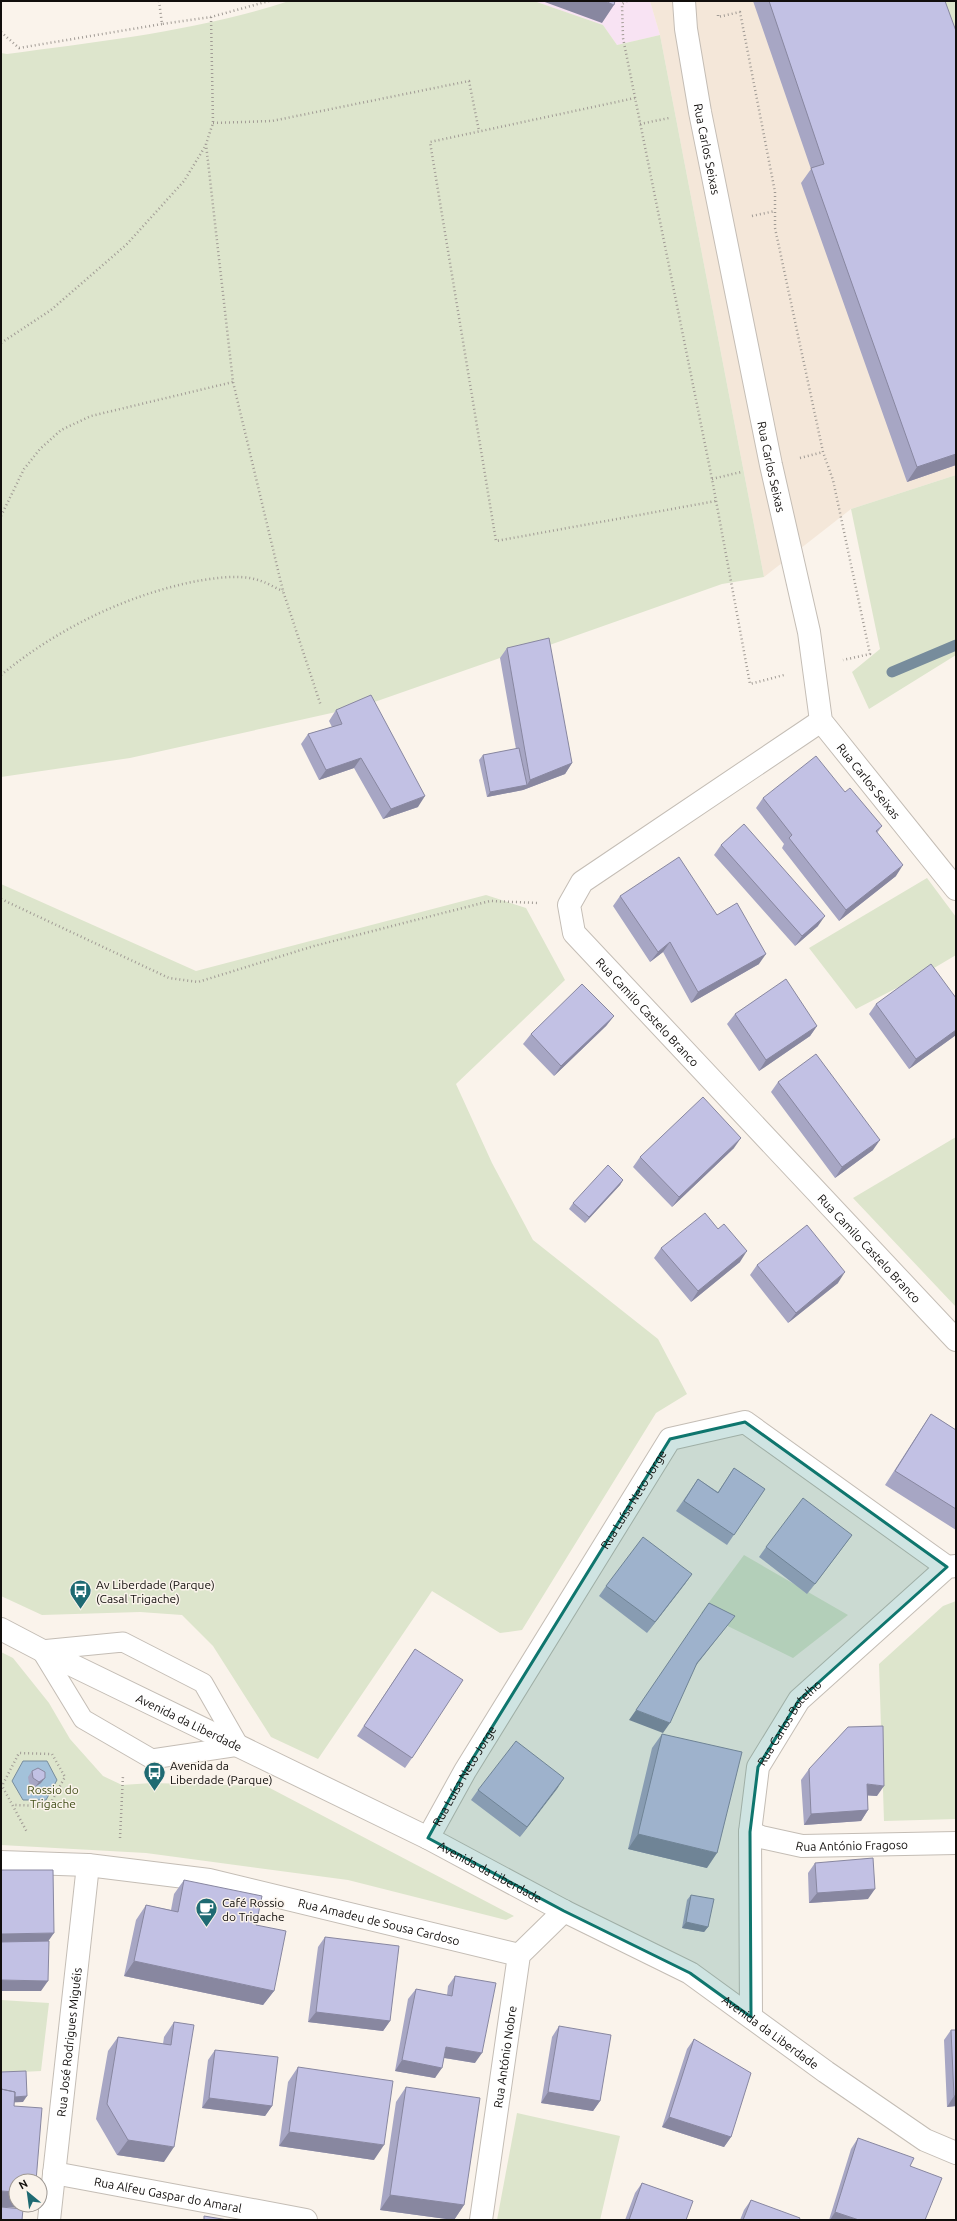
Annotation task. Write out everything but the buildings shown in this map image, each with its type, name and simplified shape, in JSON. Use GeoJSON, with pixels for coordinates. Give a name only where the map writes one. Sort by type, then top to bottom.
{"type":"FeatureCollection","features":[{"type":"Feature","properties":{"kind":"street","name":"Rua Carlos Seixas"},"geometry":{"type":"LineString","coordinates":[[684,1],[686,29],[700,112],[771,465],[809,632],[821,721],[956,889]]}},
{"type":"Feature","properties":{"kind":"street"},"geometry":{"type":"LineString","coordinates":[[570,905],[582,882],[821,721]]}},
{"type":"Feature","properties":{"kind":"street","name":"Rua Camilo Castelo Branco"},"geometry":{"type":"LineString","coordinates":[[570,905],[574,933],[956,1340]]}},
{"type":"Feature","properties":{"kind":"street","name":"Rua Luísa Neto Jorge"},"geometry":{"type":"LineString","coordinates":[[428,1838],[465,1771],[670,1439],[745,1422],[952,1566]]}},
{"type":"Feature","properties":{"kind":"street","name":"Rua Carlos Botelho"},"geometry":{"type":"LineString","coordinates":[[751,2017],[750,1832],[758,1767],[799,1700],[952,1566]]}},
{"type":"Feature","properties":{"kind":"street","name":"Avenida da Liberdade"},"geometry":{"type":"LineString","coordinates":[[1,1629],[41,1650],[428,1838],[564,1911],[690,1973],[826,2072],[925,2140],[956,2153]]}},
{"type":"Feature","properties":{"kind":"street","name":"Rua António Fragoso"},"geometry":{"type":"LineString","coordinates":[[750,1832],[761,1837],[802,1846],[956,1843]]}},
{"type":"Feature","properties":{"kind":"street","name":"Rua Amadeu de Sousa Cardoso"},"geometry":{"type":"LineString","coordinates":[[1,1862],[88,1865],[209,1880],[519,1955]]}},
{"type":"Feature","properties":{"kind":"street","name":"Rua José Rodrigues Miguéis"},"geometry":{"type":"LineString","coordinates":[[49,2220],[88,1865]]}},
{"type":"Feature","properties":{"kind":"street"},"geometry":{"type":"LineString","coordinates":[[519,1955],[564,1911]]}},
{"type":"Feature","properties":{"kind":"street","name":"Rua António Nobre"},"geometry":{"type":"LineString","coordinates":[[481,2220],[519,1955]]}},
{"type":"Feature","properties":{"kind":"street","name":"Rua Alfeu Gaspar do Amaral"},"geometry":{"type":"LineString","coordinates":[[54,2173],[306,2220]]}},
{"type":"Feature","properties":{"kind":"lane"},"geometry":{"type":"LineString","coordinates":[[123,1642],[203,1683],[239,1746],[152,1759],[84,1719],[41,1650],[123,1642]]}},
{"type":"Feature","properties":{"kind":"path"},"geometry":{"type":"LineString","coordinates":[[158,1],[162,24]]}},
{"type":"Feature","properties":{"kind":"path"},"geometry":{"type":"LineString","coordinates":[[1,32],[19,48],[211,17],[269,1]]}},
{"type":"Feature","properties":{"kind":"path"},"geometry":{"type":"LineString","coordinates":[[627,1],[622,4],[623,38],[716,501],[750,684],[870,654],[833,480],[823,452],[775,228],[775,192],[740,12],[718,17],[718,12]]}},
{"type":"Feature","properties":{"kind":"path"},"geometry":{"type":"LineString","coordinates":[[1,343],[51,310],[127,244],[184,181],[206,144],[213,123],[211,17]]}},
{"type":"Feature","properties":{"kind":"path"},"geometry":{"type":"LineString","coordinates":[[213,123],[272,121],[469,81],[479,131]]}},
{"type":"Feature","properties":{"kind":"path"},"geometry":{"type":"LineString","coordinates":[[636,98],[430,142],[496,541],[716,501]]}},
{"type":"Feature","properties":{"kind":"path"},"geometry":{"type":"LineString","coordinates":[[206,144],[233,382],[282,592],[321,706]]}},
{"type":"Feature","properties":{"kind":"path"},"geometry":{"type":"LineString","coordinates":[[1,516],[24,469],[40,448],[61,430],[91,416],[233,382]]}},
{"type":"Feature","properties":{"kind":"path"},"geometry":{"type":"LineString","coordinates":[[1,675],[45,643],[131,598],[176,585],[221,577],[257,580],[282,592]]}},
{"type":"Feature","properties":{"kind":"path"},"geometry":{"type":"LineString","coordinates":[[1,899],[169,978],[198,982],[314,946],[490,901],[570,905]]}},
{"type":"Feature","properties":{"kind":"path"},"geometry":{"type":"LineString","coordinates":[[119,1869],[124,1742]]}},
{"type":"Feature","properties":{"kind":"path"},"geometry":{"type":"LineString","coordinates":[[14,1805],[49,1806],[65,1777],[52,1754],[19,1753],[2,1784],[34,1847],[35,1863]]}},
{"type":"Feature","properties":{"kind":"highlighted area"},"geometry":{"type":"Polygon","coordinates":[[[745,1422],[947,1567],[799,1700],[758,1767],[750,1832],[751,2017],[690,1973],[564,1911],[428,1838],[465,1771],[670,1439],[745,1422]]]}},
{"type":"Feature","properties":{"kind":"shaded area"},"geometry":{"type":"Polygon","coordinates":[[[534,1],[650,1],[660,35],[617,45],[603,25],[534,1]]]}},
{"type":"Feature","properties":{"kind":"shaded area"},"geometry":{"type":"Polygon","coordinates":[[[650,1],[925,1],[956,73],[956,475],[851,509],[764,577],[660,35],[650,1]]]}},
{"type":"Feature","properties":{"kind":"green space"},"geometry":{"type":"Polygon","coordinates":[[[289,1],[534,1],[603,25],[617,45],[660,35],[764,577],[722,584],[541,648],[500,658],[363,706],[130,758],[1,777],[1,53],[7,54],[185,28],[289,1]]]}},
{"type":"Feature","properties":{"kind":"green space"},"geometry":{"type":"Polygon","coordinates":[[[925,1],[956,1],[956,73],[925,1]]]}},
{"type":"Feature","properties":{"kind":"green space"},"geometry":{"type":"Polygon","coordinates":[[[956,475],[956,655],[869,709],[852,672],[880,649],[851,509],[956,475]]]}},
{"type":"Feature","properties":{"kind":"green space"},"geometry":{"type":"Polygon","coordinates":[[[927,878],[956,917],[956,955],[924,974],[856,1009],[809,948],[927,878]]]}},
{"type":"Feature","properties":{"kind":"green space"},"geometry":{"type":"Polygon","coordinates":[[[1,884],[196,971],[486,895],[526,908],[565,980],[456,1084],[492,1163],[533,1240],[658,1339],[687,1394],[656,1413],[522,1630],[500,1633],[432,1591],[318,1759],[271,1737],[213,1646],[182,1615],[140,1612],[42,1615],[1,1596],[1,884]]]}},
{"type":"Feature","properties":{"kind":"green space"},"geometry":{"type":"Polygon","coordinates":[[[956,1137],[956,1307],[853,1198],[956,1137]]]}},
{"type":"Feature","properties":{"kind":"green space"},"geometry":{"type":"Polygon","coordinates":[[[744,1555],[848,1615],[793,1658],[701,1613],[744,1555]]]}},
{"type":"Feature","properties":{"kind":"green space"},"geometry":{"type":"Polygon","coordinates":[[[956,1601],[956,1819],[884,1821],[879,1664],[943,1606],[956,1601]]]}},
{"type":"Feature","properties":{"kind":"green space","name":"Rossio do Trigache"},"geometry":{"type":"Polygon","coordinates":[[[1,1652],[13,1658],[49,1703],[70,1739],[103,1776],[122,1785],[152,1783],[266,1786],[514,1916],[506,1920],[348,1880],[146,1853],[1,1845],[1,1652]]]}},
{"type":"Feature","properties":{"kind":"green space"},"geometry":{"type":"Polygon","coordinates":[[[1,2000],[49,2003],[41,2071],[1,2073],[1,2000]]]}},
{"type":"Feature","properties":{"kind":"green space"},"geometry":{"type":"Polygon","coordinates":[[[517,2113],[620,2136],[600,2220],[497,2220],[517,2113]]]}},
{"type":"Feature","properties":{"kind":"water"},"geometry":{"type":"Polygon","coordinates":[[[23,1761],[47,1761],[57,1780],[46,1800],[23,1800],[12,1781],[23,1761]]]}},
{"type":"Feature","properties":{"kind":"waterway"},"geometry":{"type":"LineString","coordinates":[[892,672],[956,645]]}},
{"type":"Feature","properties":{"kind":"place","name":"Av Liberdade (Parque) (Casal Trigache)"},"geometry":{"type":"Point","coordinates":[80,1610]}},
{"type":"Feature","properties":{"kind":"place","name":"Avenida da Liberdade (Parque)"},"geometry":{"type":"Point","coordinates":[154,1792]}},
{"type":"Feature","properties":{"kind":"place","name":"Café Rossio do Trigache"},"geometry":{"type":"Point","coordinates":[207,1928]}}]}
